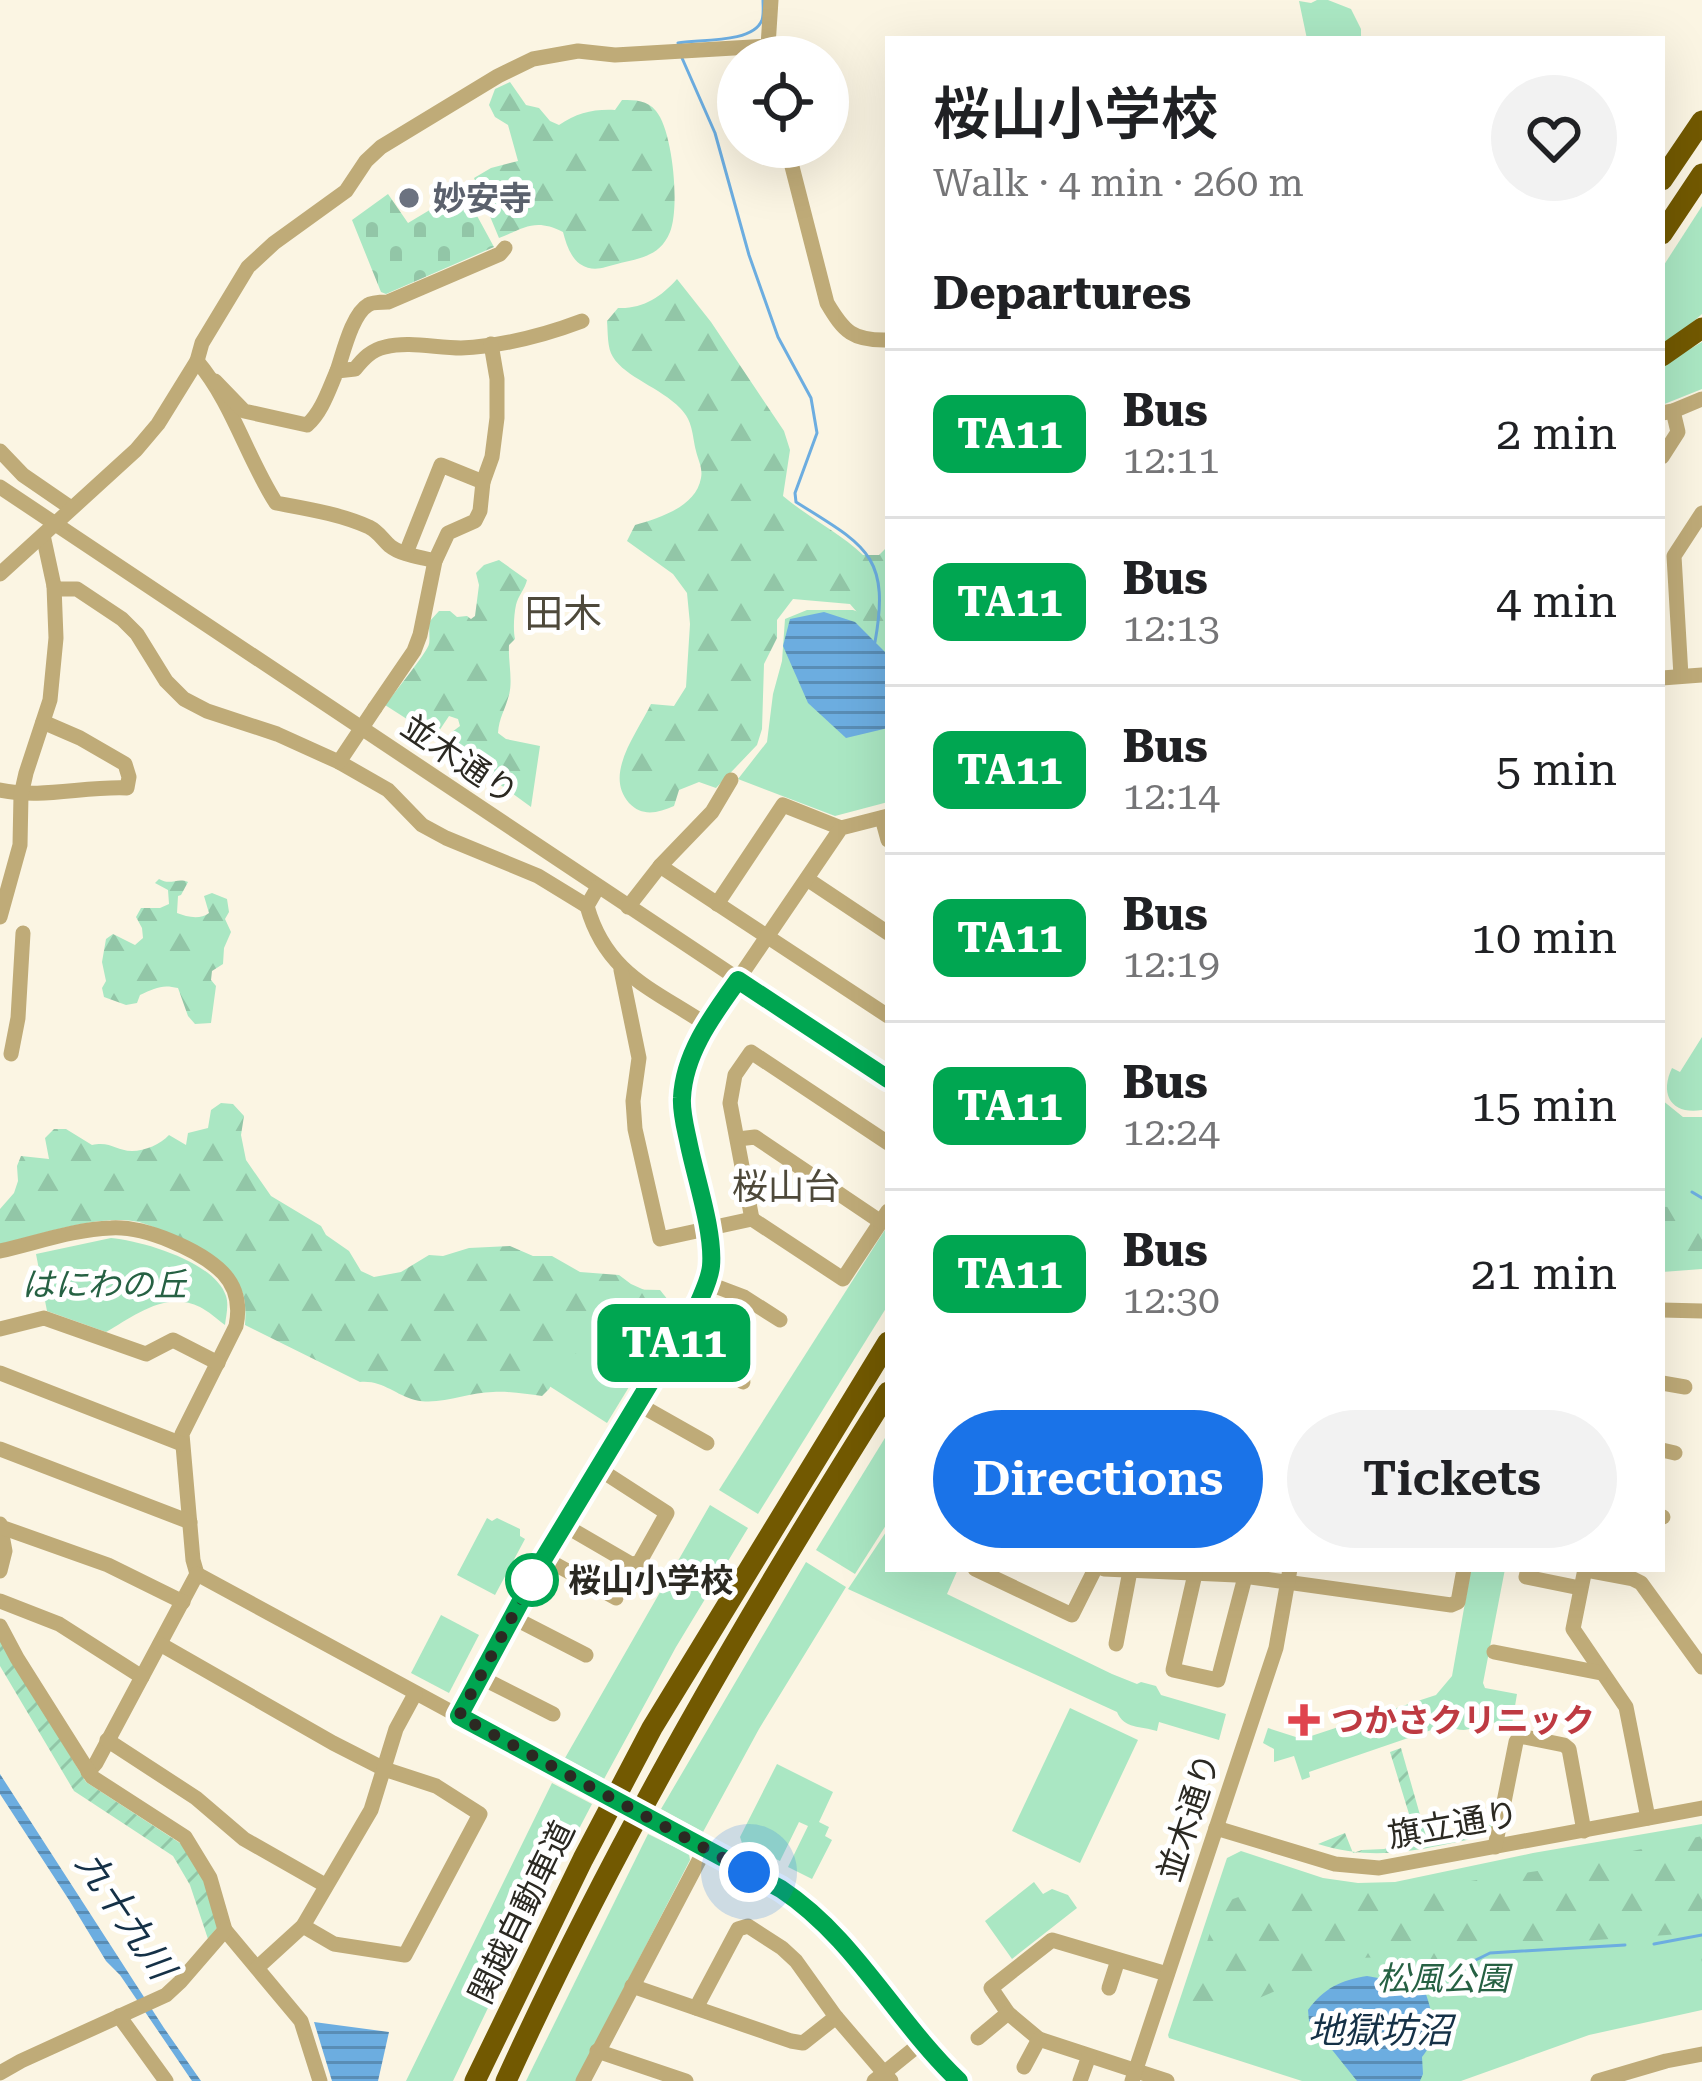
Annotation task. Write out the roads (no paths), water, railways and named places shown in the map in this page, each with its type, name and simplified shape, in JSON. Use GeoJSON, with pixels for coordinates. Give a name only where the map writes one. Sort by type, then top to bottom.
{"type":"FeatureCollection","features":[{"type":"Feature","properties":{"kind":"highway"},"geometry":{"type":"LineString","coordinates":[[1665,176],[1702,121]]}},
{"type":"Feature","properties":{"kind":"highway"},"geometry":{"type":"LineString","coordinates":[[1665,230],[1702,174]]}},
{"type":"Feature","properties":{"kind":"highway"},"geometry":{"type":"LineString","coordinates":[[1665,354],[1702,328]]}},
{"type":"Feature","properties":{"kind":"highway","name":"関越自動車道"},"geometry":{"type":"LineString","coordinates":[[475,2081],[652,1728],[885,1347]]}},
{"type":"Feature","properties":{"kind":"highway","name":"関越自動車道"},"geometry":{"type":"LineString","coordinates":[[506,2081],[588,1912],[670,1760],[760,1600],[885,1397]]}},
{"type":"Feature","properties":{"kind":"street"},"geometry":{"type":"LineString","coordinates":[[770,36],[772,0]]}},
{"type":"Feature","properties":{"kind":"street"},"geometry":{"type":"LineString","coordinates":[[0,574],[136,451],[197,361],[202,343],[248,267],[346,190],[380,147],[520,63],[578,51],[615,55],[717,52]]}},
{"type":"Feature","properties":{"kind":"street"},"geometry":{"type":"LineString","coordinates":[[793,168],[827,303],[854,337],[885,340]]}},
{"type":"Feature","properties":{"kind":"street"},"geometry":{"type":"LineString","coordinates":[[197,361],[244,411],[307,425],[321,408],[362,310],[505,248]]}},
{"type":"Feature","properties":{"kind":"street"},"geometry":{"type":"LineString","coordinates":[[338,370],[355,369],[365,357],[385,347],[462,348],[582,321]]}},
{"type":"Feature","properties":{"kind":"street"},"geometry":{"type":"LineString","coordinates":[[339,762],[414,651],[435,561],[448,533],[475,520],[480,511],[496,418],[497,379],[491,344]]}},
{"type":"Feature","properties":{"kind":"street"},"geometry":{"type":"LineString","coordinates":[[215,381],[277,502],[357,522],[376,530],[388,544],[435,561]]}},
{"type":"Feature","properties":{"kind":"street"},"geometry":{"type":"LineString","coordinates":[[1665,452],[1678,432],[1668,412],[1702,399]]}},
{"type":"Feature","properties":{"kind":"street"},"geometry":{"type":"LineString","coordinates":[[0,452],[22,475],[70,508]]}},
{"type":"Feature","properties":{"kind":"street"},"geometry":{"type":"LineString","coordinates":[[406,553],[441,466],[483,482]]}},
{"type":"Feature","properties":{"kind":"street","name":"並木通り"},"geometry":{"type":"LineString","coordinates":[[0,487],[48,530],[885,1077]]}},
{"type":"Feature","properties":{"kind":"street"},"geometry":{"type":"LineString","coordinates":[[1681,676],[1674,556],[1669,545],[1702,513]]}},
{"type":"Feature","properties":{"kind":"street"},"geometry":{"type":"LineString","coordinates":[[0,917],[20,845],[21,795],[55,668],[48,530]]}},
{"type":"Feature","properties":{"kind":"street"},"geometry":{"type":"LineString","coordinates":[[0,559],[19,555]]}},
{"type":"Feature","properties":{"kind":"street"},"geometry":{"type":"LineString","coordinates":[[54,586],[77,589],[122,619],[184,699],[339,762],[388,790],[422,825],[538,876],[586,906],[603,948],[621,970],[707,1025]]}},
{"type":"Feature","properties":{"kind":"street"},"geometry":{"type":"LineString","coordinates":[[1665,678],[1702,675]]}},
{"type":"Feature","properties":{"kind":"street"},"geometry":{"type":"LineString","coordinates":[[0,790],[21,795],[127,788],[125,764],[43,722]]}},
{"type":"Feature","properties":{"kind":"street"},"geometry":{"type":"LineString","coordinates":[[628,908],[712,812],[731,780]]}},
{"type":"Feature","properties":{"kind":"street"},"geometry":{"type":"LineString","coordinates":[[717,904],[783,805],[841,828],[885,817]]}},
{"type":"Feature","properties":{"kind":"street"},"geometry":{"type":"LineString","coordinates":[[459,1716],[544,1558],[706,1283],[711,1269],[708,1229],[681,1101],[690,1060],[707,1025],[841,828]]}},
{"type":"Feature","properties":{"kind":"street"},"geometry":{"type":"LineString","coordinates":[[660,866],[885,1014]]}},
{"type":"Feature","properties":{"kind":"street"},"geometry":{"type":"LineString","coordinates":[[807,879],[885,931]]}},
{"type":"Feature","properties":{"kind":"street"},"geometry":{"type":"LineString","coordinates":[[586,906],[598,887]]}},
{"type":"Feature","properties":{"kind":"street"},"geometry":{"type":"LineString","coordinates":[[11,1054],[23,933]]}},
{"type":"Feature","properties":{"kind":"street"},"geometry":{"type":"LineString","coordinates":[[621,970],[639,1058],[632,1101],[635,1130],[660,1239],[752,1219],[843,1279],[885,1216],[755,1138],[738,1139]]}},
{"type":"Feature","properties":{"kind":"street"},"geometry":{"type":"LineString","coordinates":[[752,1219],[730,1103],[735,1075],[751,1052],[885,1140]]}},
{"type":"Feature","properties":{"kind":"street"},"geometry":{"type":"LineString","coordinates":[[0,1251],[105,1228],[131,1228],[188,1251],[224,1274],[237,1298],[236,1326],[186,1424],[182,1444],[197,1574],[88,1772]]}},
{"type":"Feature","properties":{"kind":"street"},"geometry":{"type":"LineString","coordinates":[[706,1283],[780,1320]]}},
{"type":"Feature","properties":{"kind":"street"},"geometry":{"type":"LineString","coordinates":[[1665,1310],[1702,1311]]}},
{"type":"Feature","properties":{"kind":"street"},"geometry":{"type":"LineString","coordinates":[[0,1329],[44,1318],[146,1354],[173,1340],[218,1363]]}},
{"type":"Feature","properties":{"kind":"street"},"geometry":{"type":"LineString","coordinates":[[676,1340],[742,1382]]}},
{"type":"Feature","properties":{"kind":"street"},"geometry":{"type":"LineString","coordinates":[[0,1373],[182,1444]]}},
{"type":"Feature","properties":{"kind":"street"},"geometry":{"type":"LineString","coordinates":[[1665,1383],[1684,1387]]}},
{"type":"Feature","properties":{"kind":"street"},"geometry":{"type":"LineString","coordinates":[[638,1404],[707,1443]]}},
{"type":"Feature","properties":{"kind":"street"},"geometry":{"type":"LineString","coordinates":[[0,1449],[190,1522]]}},
{"type":"Feature","properties":{"kind":"street"},"geometry":{"type":"LineString","coordinates":[[564,1525],[631,1564],[638,1563],[667,1513],[598,1469]]}},
{"type":"Feature","properties":{"kind":"street"},"geometry":{"type":"LineString","coordinates":[[0,1526],[108,1565],[183,1602]]}},
{"type":"Feature","properties":{"kind":"street"},"geometry":{"type":"LineString","coordinates":[[0,1526],[5,1551],[0,1570]]}},
{"type":"Feature","properties":{"kind":"street"},"geometry":{"type":"LineString","coordinates":[[544,1558],[616,1598]]}},
{"type":"Feature","properties":{"kind":"street"},"geometry":{"type":"LineString","coordinates":[[982,1572],[1072,1615],[1098,1572]]}},
{"type":"Feature","properties":{"kind":"street"},"geometry":{"type":"LineString","coordinates":[[1116,1644],[1130,1572]]}},
{"type":"Feature","properties":{"kind":"street"},"geometry":{"type":"LineString","coordinates":[[1162,1572],[1290,1576],[1451,1605],[1458,1602],[1463,1572]]}},
{"type":"Feature","properties":{"kind":"street"},"geometry":{"type":"LineString","coordinates":[[1527,1572],[1526,1577],[1580,1588]]}},
{"type":"Feature","properties":{"kind":"street"},"geometry":{"type":"LineString","coordinates":[[1584,1572],[1573,1629],[1628,1714],[1648,1818]]}},
{"type":"Feature","properties":{"kind":"street"},"geometry":{"type":"LineString","coordinates":[[1598,1572],[1641,1582],[1702,1667]]}},
{"type":"Feature","properties":{"kind":"street"},"geometry":{"type":"LineString","coordinates":[[197,1574],[781,1889],[826,1923],[921,2043],[959,2081]]}},
{"type":"Feature","properties":{"kind":"street"},"geometry":{"type":"LineString","coordinates":[[1195,1574],[1173,1670],[1218,1680],[1239,1574]]}},
{"type":"Feature","properties":{"kind":"street","name":"並木通り"},"geometry":{"type":"LineString","coordinates":[[1133,2076],[1276,1648],[1290,1576]]}},
{"type":"Feature","properties":{"kind":"street"},"geometry":{"type":"LineString","coordinates":[[0,1601],[59,1624],[142,1677]]}},
{"type":"Feature","properties":{"kind":"street"},"geometry":{"type":"LineString","coordinates":[[512,1617],[586,1655]]}},
{"type":"Feature","properties":{"kind":"street"},"geometry":{"type":"LineString","coordinates":[[0,1626],[88,1772],[192,1844],[210,1877],[225,1930],[301,2021],[320,2081]]}},
{"type":"Feature","properties":{"kind":"street"},"geometry":{"type":"LineString","coordinates":[[160,1644],[333,1743],[384,1769],[436,1786],[480,1814],[406,1955],[334,1944],[302,1926]]}},
{"type":"Feature","properties":{"kind":"street"},"geometry":{"type":"LineString","coordinates":[[1494,1652],[1601,1673]]}},
{"type":"Feature","properties":{"kind":"street"},"geometry":{"type":"LineString","coordinates":[[480,1677],[553,1714]]}},
{"type":"Feature","properties":{"kind":"street"},"geometry":{"type":"LineString","coordinates":[[257,1968],[302,1926],[371,1810],[396,1729],[415,1694]]}},
{"type":"Feature","properties":{"kind":"street"},"geometry":{"type":"LineString","coordinates":[[1495,1847],[1520,1736],[1569,1749],[1585,1831]]}},
{"type":"Feature","properties":{"kind":"street"},"geometry":{"type":"LineString","coordinates":[[107,1741],[196,1798],[244,1839],[325,1885]]}},
{"type":"Feature","properties":{"kind":"street","name":"旗立通り"},"geometry":{"type":"LineString","coordinates":[[1216,1828],[1362,1868],[1400,1865],[1702,1808]]}},
{"type":"Feature","properties":{"kind":"street"},"geometry":{"type":"LineString","coordinates":[[583,2081],[705,1849]]}},
{"type":"Feature","properties":{"kind":"street"},"geometry":{"type":"LineString","coordinates":[[696,2008],[743,1926],[796,1961],[883,2078],[921,2043]]}},
{"type":"Feature","properties":{"kind":"street"},"geometry":{"type":"LineString","coordinates":[[0,2073],[157,1999],[181,1982],[225,1930]]}},
{"type":"Feature","properties":{"kind":"street"},"geometry":{"type":"LineString","coordinates":[[1166,1975],[1052,1940],[991,1988],[1007,2013],[1039,2039],[1133,2076],[1166,2081]]}},
{"type":"Feature","properties":{"kind":"street"},"geometry":{"type":"LineString","coordinates":[[1109,1988],[1118,1960]]}},
{"type":"Feature","properties":{"kind":"street"},"geometry":{"type":"LineString","coordinates":[[632,1986],[803,2043],[836,2017]]}},
{"type":"Feature","properties":{"kind":"street"},"geometry":{"type":"LineString","coordinates":[[978,2038],[1007,2013]]}},
{"type":"Feature","properties":{"kind":"street"},"geometry":{"type":"LineString","coordinates":[[122,2015],[166,2081]]}},
{"type":"Feature","properties":{"kind":"street"},"geometry":{"type":"LineString","coordinates":[[1024,2067],[1039,2039]]}},
{"type":"Feature","properties":{"kind":"street"},"geometry":{"type":"LineString","coordinates":[[597,2051],[686,2081]]}},
{"type":"Feature","properties":{"kind":"street"},"geometry":{"type":"LineString","coordinates":[[1598,2081],[1702,2054]]}},
{"type":"Feature","properties":{"kind":"street"},"geometry":{"type":"LineString","coordinates":[[1080,2081],[1089,2056]]}},
{"type":"Feature","properties":{"kind":"water"},"geometry":{"type":"Polygon","coordinates":[[[824,612],[855,622],[885,652],[885,729],[846,738],[808,703],[783,646],[790,619],[824,612]]]}},
{"type":"Feature","properties":{"kind":"water"},"geometry":{"type":"Polygon","coordinates":[[[0,1774],[201,2081],[192,2081],[106,1961],[0,1794],[0,1774]]]}},
{"type":"Feature","properties":{"kind":"water","name":"地獄坊沼"},"geometry":{"type":"Polygon","coordinates":[[[1367,1976],[1423,1986],[1433,2032],[1422,2057],[1420,2081],[1357,2081],[1309,2021],[1308,2010],[1327,1991],[1367,1976]]]}},
{"type":"Feature","properties":{"kind":"water"},"geometry":{"type":"Polygon","coordinates":[[[314,2022],[389,2032],[378,2081],[332,2081],[314,2022]]]}},
{"type":"Feature","properties":{"kind":"waterway"},"geometry":{"type":"LineString","coordinates":[[678,43],[748,33],[762,20],[763,0]]}},
{"type":"Feature","properties":{"kind":"waterway"},"geometry":{"type":"LineString","coordinates":[[682,58],[715,133],[778,337],[811,398],[817,433],[796,502],[867,555],[879,589],[875,642]]}},
{"type":"Feature","properties":{"kind":"waterway"},"geometry":{"type":"LineString","coordinates":[[1692,1192],[1702,1198]]}},
{"type":"Feature","properties":{"kind":"waterway"},"geometry":{"type":"LineString","coordinates":[[1654,1944],[1702,1935]]}},
{"type":"Feature","properties":{"kind":"waterway"},"geometry":{"type":"LineString","coordinates":[[1423,1986],[1490,1953],[1625,1945]]}},
{"type":"Feature","properties":{"kind":"place","name":"妙安寺"},"geometry":{"type":"Point","coordinates":[409,198]}},
{"type":"Feature","properties":{"kind":"place","name":"桜山小学校"},"geometry":{"type":"Point","coordinates":[532,1580]}},
{"type":"Feature","properties":{"kind":"place","name":"つかさクリニック"},"geometry":{"type":"Point","coordinates":[1304,1720]}},
{"type":"Feature","properties":{"kind":"district","name":"田木"},"geometry":{"type":"Point","coordinates":[563,613]}},
{"type":"Feature","properties":{"kind":"district","name":"桜山台"},"geometry":{"type":"Point","coordinates":[786,1186]}},
{"type":"Feature","properties":{"kind":"park label","name":"はにわの丘"},"geometry":{"type":"Point","coordinates":[104,1284]}},
{"type":"Feature","properties":{"kind":"park label","name":"松風公園"},"geometry":{"type":"Point","coordinates":[1443,1978]}},
{"type":"Feature","properties":{"kind":"water label","name":"九十九川"},"geometry":{"type":"Point","coordinates":[126,1915]}}]}
